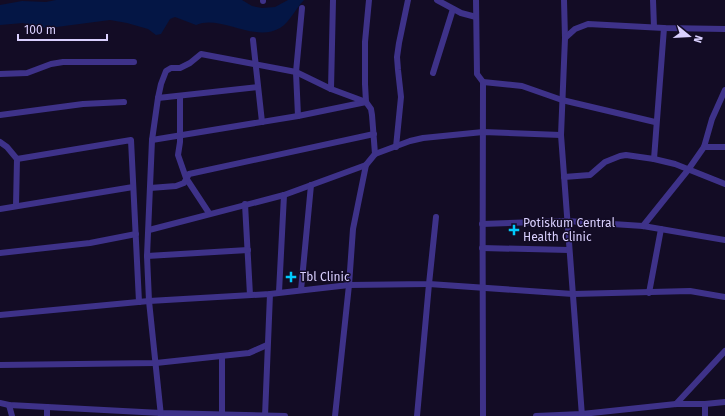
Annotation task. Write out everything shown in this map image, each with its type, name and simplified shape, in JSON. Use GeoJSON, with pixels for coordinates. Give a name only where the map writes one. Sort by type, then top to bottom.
{"type":"FeatureCollection","features":[{"type":"Feature","properties":{"kind":"street"},"geometry":{"type":"LineString","coordinates":[[331,89],[333,0]]}},
{"type":"Feature","properties":{"kind":"street"},"geometry":{"type":"LineString","coordinates":[[369,0],[365,42],[365,84],[366,102],[371,109],[375,154]]}},
{"type":"Feature","properties":{"kind":"street"},"geometry":{"type":"LineString","coordinates":[[396,147],[401,97],[397,57],[408,0]]}},
{"type":"Feature","properties":{"kind":"street"},"geometry":{"type":"LineString","coordinates":[[437,0],[453,9],[476,17]]}},
{"type":"Feature","properties":{"kind":"street"},"geometry":{"type":"LineString","coordinates":[[476,0],[477,74],[483,82],[483,416]]}},
{"type":"Feature","properties":{"kind":"street"},"geometry":{"type":"LineString","coordinates":[[564,0],[565,38],[561,135],[582,415]]}},
{"type":"Feature","properties":{"kind":"street"},"geometry":{"type":"LineString","coordinates":[[653,0],[654,27]]}},
{"type":"Feature","properties":{"kind":"street"},"geometry":{"type":"LineString","coordinates":[[298,116],[296,72],[302,8]]}},
{"type":"Feature","properties":{"kind":"street"},"geometry":{"type":"LineString","coordinates":[[433,73],[453,9]]}},
{"type":"Feature","properties":{"kind":"street"},"geometry":{"type":"LineString","coordinates":[[565,38],[575,29],[582,25],[588,24],[664,28],[725,29]]}},
{"type":"Feature","properties":{"kind":"street"},"geometry":{"type":"LineString","coordinates":[[654,159],[664,28]]}},
{"type":"Feature","properties":{"kind":"street"},"geometry":{"type":"LineString","coordinates":[[252,40],[262,122]]}},
{"type":"Feature","properties":{"kind":"street"},"geometry":{"type":"LineString","coordinates":[[161,414],[149,301],[147,256],[152,140],[158,98],[161,84],[166,72],[171,68],[180,68],[190,63],[201,54],[296,72],[331,89],[366,102]]}},
{"type":"Feature","properties":{"kind":"street"},"geometry":{"type":"LineString","coordinates":[[0,74],[27,73],[51,64],[63,62],[134,62]]}},
{"type":"Feature","properties":{"kind":"street"},"geometry":{"type":"LineString","coordinates":[[483,82],[522,86],[562,100],[656,122]]}},
{"type":"Feature","properties":{"kind":"street"},"geometry":{"type":"LineString","coordinates":[[158,98],[258,88]]}},
{"type":"Feature","properties":{"kind":"street"},"geometry":{"type":"LineString","coordinates":[[643,226],[688,170],[704,147],[712,119],[725,90]]}},
{"type":"Feature","properties":{"kind":"street"},"geometry":{"type":"LineString","coordinates":[[180,96],[180,136],[178,155],[186,178],[209,213]]}},
{"type":"Feature","properties":{"kind":"street"},"geometry":{"type":"LineString","coordinates":[[0,115],[82,104],[124,102]]}},
{"type":"Feature","properties":{"kind":"street"},"geometry":{"type":"LineString","coordinates":[[152,140],[298,116],[366,102]]}},
{"type":"Feature","properties":{"kind":"street"},"geometry":{"type":"LineString","coordinates":[[335,416],[353,229],[366,165],[375,154],[410,141],[423,138],[483,132],[561,135]]}},
{"type":"Feature","properties":{"kind":"street"},"geometry":{"type":"LineString","coordinates":[[150,188],[176,186],[184,183],[188,174],[374,134]]}},
{"type":"Feature","properties":{"kind":"street"},"geometry":{"type":"LineString","coordinates":[[17,159],[131,140],[139,302]]}},
{"type":"Feature","properties":{"kind":"street"},"geometry":{"type":"LineString","coordinates":[[0,142],[7,147],[17,159],[16,206]]}},
{"type":"Feature","properties":{"kind":"street"},"geometry":{"type":"LineString","coordinates":[[704,147],[725,147]]}},
{"type":"Feature","properties":{"kind":"street"},"geometry":{"type":"LineString","coordinates":[[564,177],[590,175],[605,162],[626,155],[675,164],[725,184]]}},
{"type":"Feature","properties":{"kind":"street"},"geometry":{"type":"LineString","coordinates":[[149,230],[209,213],[284,195],[366,165]]}},
{"type":"Feature","properties":{"kind":"street"},"geometry":{"type":"LineString","coordinates":[[301,290],[311,185]]}},
{"type":"Feature","properties":{"kind":"street"},"geometry":{"type":"LineString","coordinates":[[0,209],[133,187]]}},
{"type":"Feature","properties":{"kind":"street"},"geometry":{"type":"LineString","coordinates":[[279,292],[284,195]]}},
{"type":"Feature","properties":{"kind":"street"},"geometry":{"type":"LineString","coordinates":[[245,204],[250,295]]}},
{"type":"Feature","properties":{"kind":"street"},"geometry":{"type":"LineString","coordinates":[[417,416],[436,217]]}},
{"type":"Feature","properties":{"kind":"street"},"geometry":{"type":"LineString","coordinates":[[482,224],[567,221],[643,226],[725,240]]}},
{"type":"Feature","properties":{"kind":"street"},"geometry":{"type":"LineString","coordinates":[[649,293],[661,229]]}},
{"type":"Feature","properties":{"kind":"street"},"geometry":{"type":"LineString","coordinates":[[0,253],[90,243],[136,234]]}},
{"type":"Feature","properties":{"kind":"street"},"geometry":{"type":"LineString","coordinates":[[482,248],[569,250]]}},
{"type":"Feature","properties":{"kind":"street"},"geometry":{"type":"LineString","coordinates":[[147,256],[248,250]]}},
{"type":"Feature","properties":{"kind":"street"},"geometry":{"type":"LineString","coordinates":[[0,315],[149,301],[270,294],[348,284],[429,284],[573,294],[690,291],[725,297]]}},
{"type":"Feature","properties":{"kind":"street"},"geometry":{"type":"LineString","coordinates":[[265,416],[270,294]]}},
{"type":"Feature","properties":{"kind":"street"},"geometry":{"type":"LineString","coordinates":[[0,365],[156,363],[249,353],[267,345]]}},
{"type":"Feature","properties":{"kind":"street"},"geometry":{"type":"LineString","coordinates":[[676,404],[725,351]]}},
{"type":"Feature","properties":{"kind":"street"},"geometry":{"type":"LineString","coordinates":[[222,356],[222,414]]}},
{"type":"Feature","properties":{"kind":"street"},"geometry":{"type":"LineString","coordinates":[[0,402],[9,405],[161,414],[285,416]]}},
{"type":"Feature","properties":{"kind":"street"},"geometry":{"type":"LineString","coordinates":[[536,416],[582,415],[676,404],[725,402]]}},
{"type":"Feature","properties":{"kind":"street"},"geometry":{"type":"LineString","coordinates":[[704,404],[705,416]]}},
{"type":"Feature","properties":{"kind":"street"},"geometry":{"type":"LineString","coordinates":[[9,405],[12,416]]}},
{"type":"Feature","properties":{"kind":"street"},"geometry":{"type":"LineString","coordinates":[[47,407],[47,416]]}},
{"type":"Feature","properties":{"kind":"water"},"geometry":{"type":"Polygon","coordinates":[[[56,0],[242,0],[252,6],[262,8],[275,7],[288,0],[304,0],[284,25],[270,32],[248,31],[216,23],[196,25],[175,17],[170,19],[161,34],[156,35],[148,29],[110,20],[49,28],[23,23],[0,25],[0,5],[22,1],[46,2],[56,0]]]}},
{"type":"Feature","properties":{"kind":"place","name":"Potiskum Central Health Clinic"},"geometry":{"type":"Point","coordinates":[514,230]}},
{"type":"Feature","properties":{"kind":"place","name":"Tbl Clinic"},"geometry":{"type":"Point","coordinates":[291,277]}}]}
